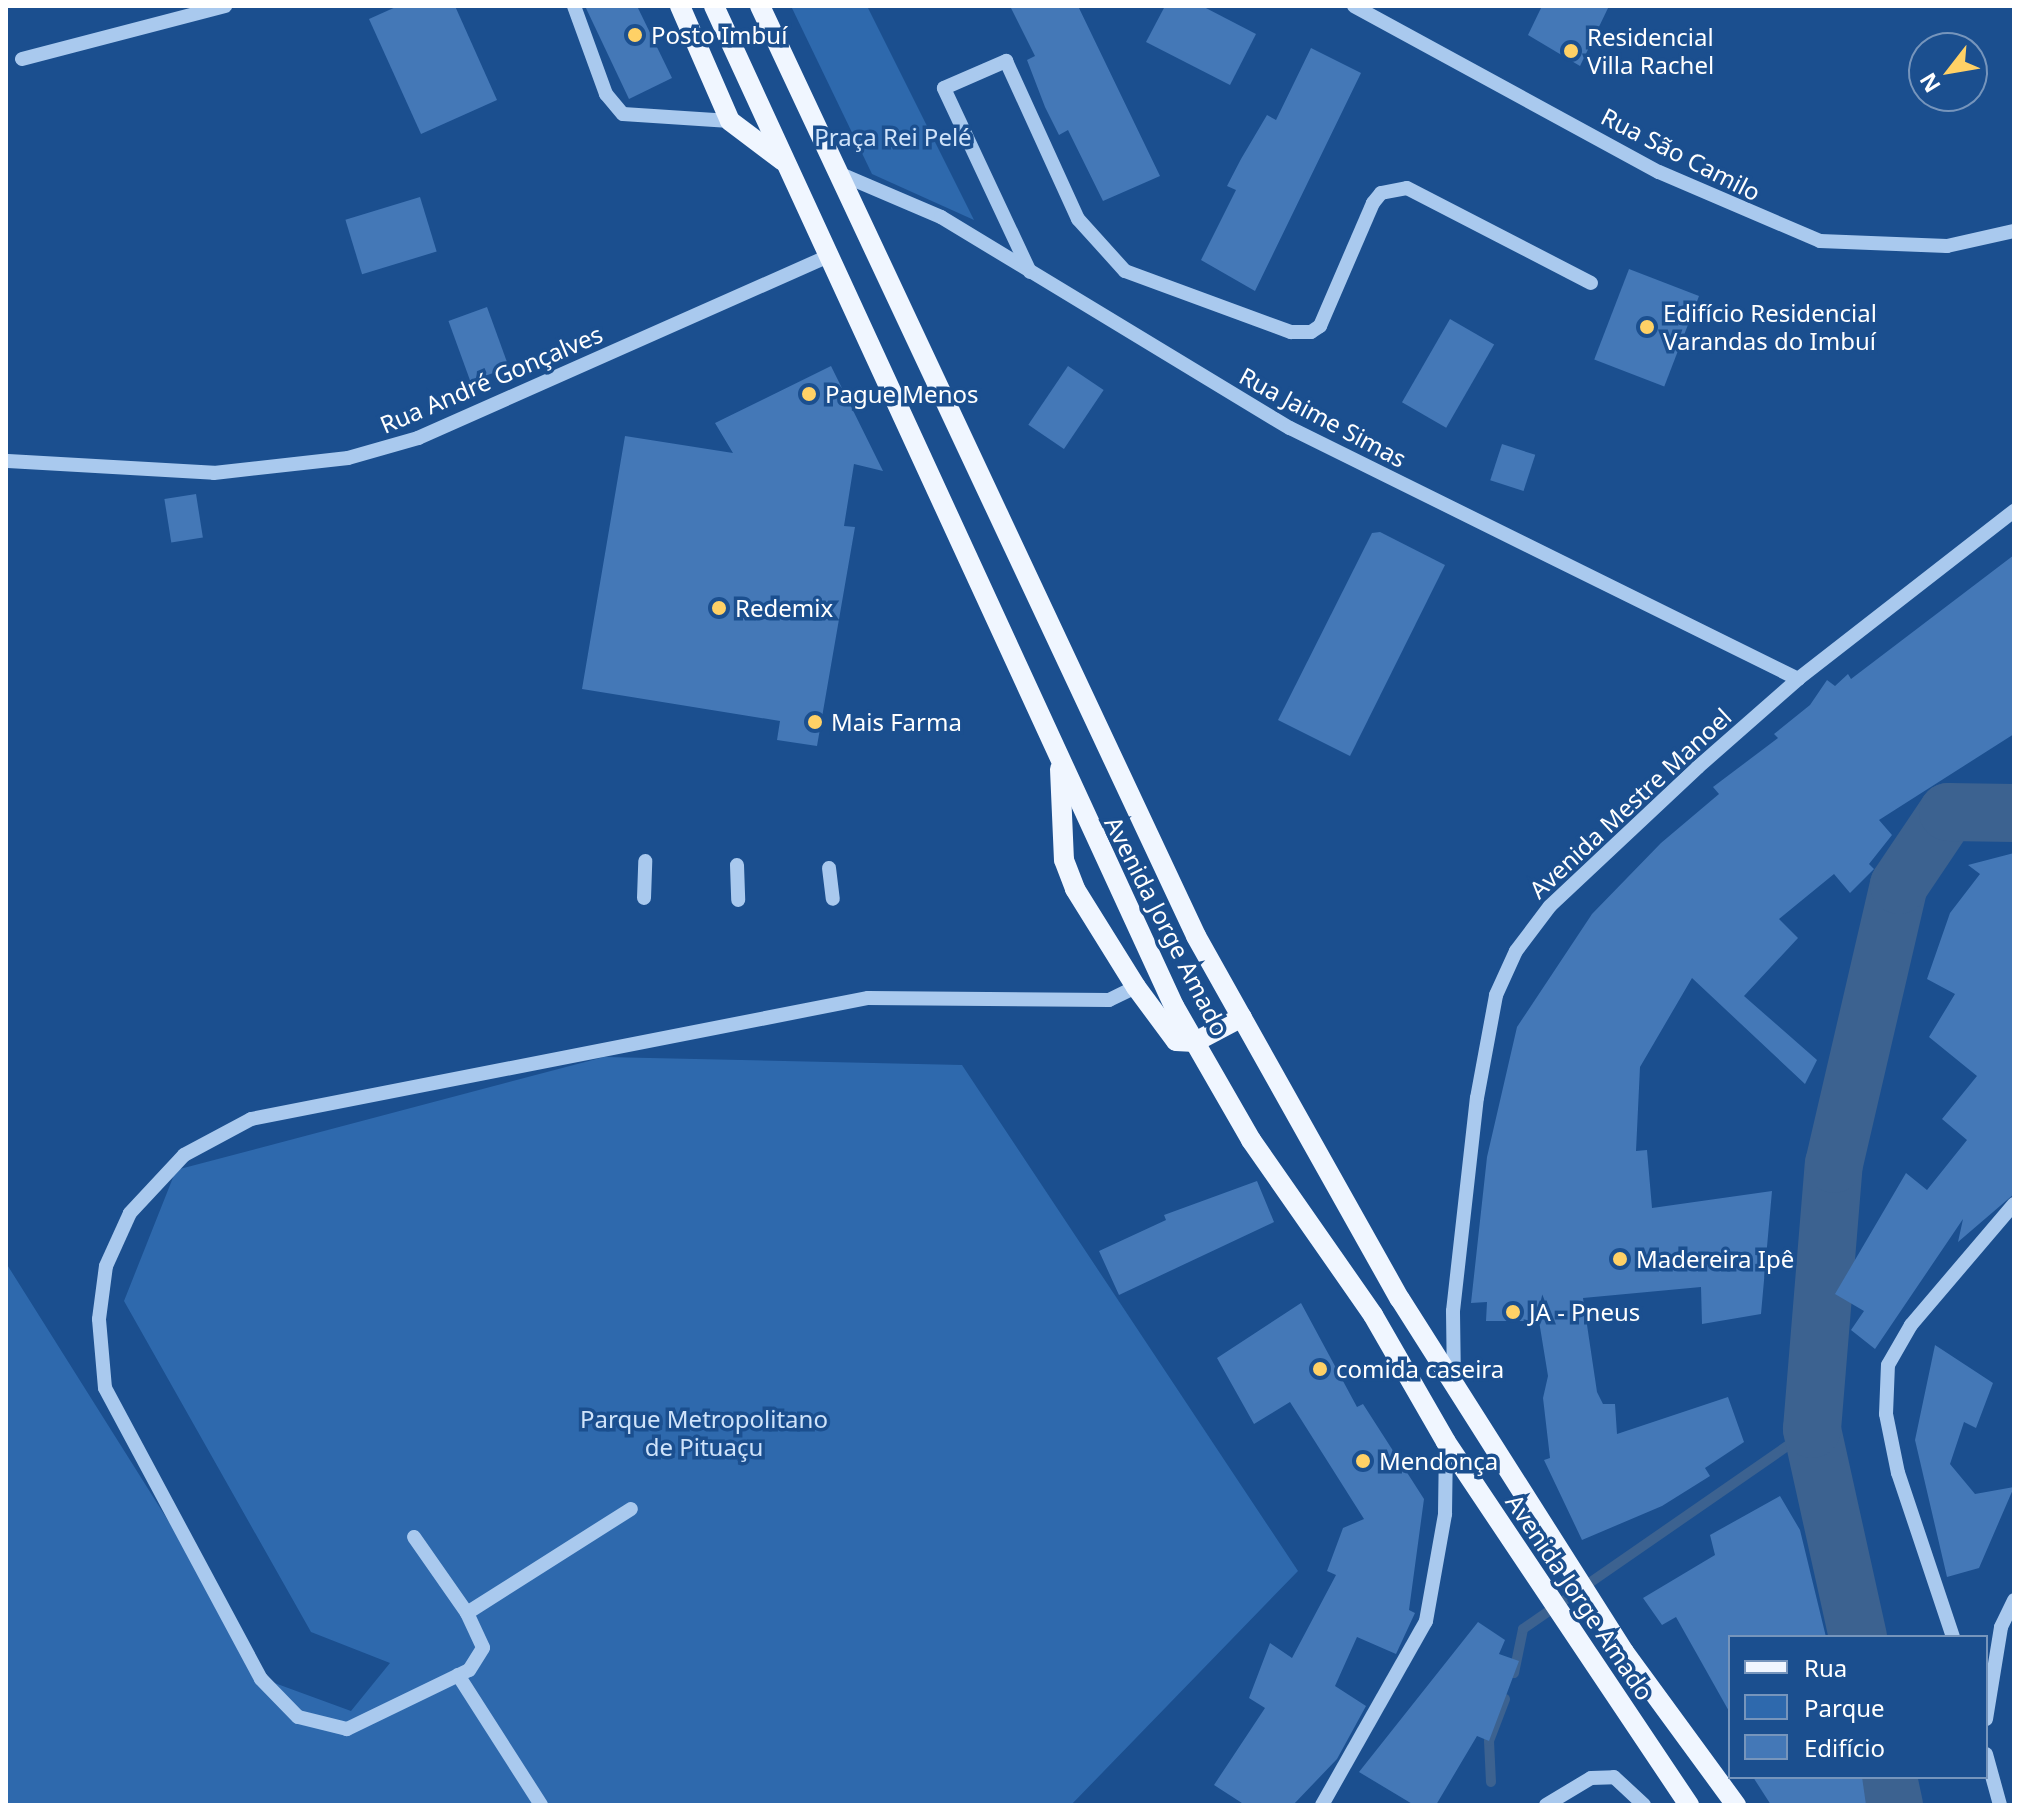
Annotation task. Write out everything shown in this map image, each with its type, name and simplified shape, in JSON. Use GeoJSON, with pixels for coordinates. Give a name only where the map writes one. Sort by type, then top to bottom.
{"type":"FeatureCollection","features":[{"type":"Feature","properties":{"kind":"main road"},"geometry":{"type":"LineString","coordinates":[[680,6],[730,121],[784,162]]}},
{"type":"Feature","properties":{"kind":"main road","name":"Avenida Jorge Amado"},"geometry":{"type":"LineString","coordinates":[[714,6],[784,162],[831,255],[1060,765],[1195,1042],[1251,1140],[1373,1315],[1446,1442],[1689,1805]]}},
{"type":"Feature","properties":{"kind":"main road","name":"Avenida Jorge Amado"},"geometry":{"type":"LineString","coordinates":[[760,6],[1189,921],[1400,1299],[1624,1652],[1736,1805]]}},
{"type":"Feature","properties":{"kind":"main road"},"geometry":{"type":"LineString","coordinates":[[1060,765],[1064,860],[1075,889],[1136,987],[1176,1041],[1195,1042],[1242,1017]]}},
{"type":"Feature","properties":{"kind":"main road"},"geometry":{"type":"LineString","coordinates":[[1373,1315],[1400,1299]]}},
{"type":"Feature","properties":{"kind":"street"},"geometry":{"type":"LineString","coordinates":[[22,59],[225,6]]}},
{"type":"Feature","properties":{"kind":"street"},"geometry":{"type":"LineString","coordinates":[[574,6],[606,94],[623,114],[730,121]]}},
{"type":"Feature","properties":{"kind":"street","name":"Rua São Camilo"},"geometry":{"type":"LineString","coordinates":[[1354,6],[1659,172],[1820,241],[1947,246],[2014,231]]}},
{"type":"Feature","properties":{"kind":"street"},"geometry":{"type":"LineString","coordinates":[[1030,272],[944,88],[1006,61],[1078,219],[1125,271],[1291,332],[1311,332],[1320,326],[1373,203],[1381,193],[1407,188],[1591,283]]}},
{"type":"Feature","properties":{"kind":"street","name":"Rua Jaime Simas"},"geometry":{"type":"LineString","coordinates":[[838,173],[941,217],[1290,428],[1798,679]]}},
{"type":"Feature","properties":{"kind":"street","name":"Rua André Gonçalves"},"geometry":{"type":"LineString","coordinates":[[8,461],[214,473],[348,458],[418,438],[831,255]]}},
{"type":"Feature","properties":{"kind":"street","name":"Avenida Mestre Manoel"},"geometry":{"type":"LineString","coordinates":[[1454,1384],[1453,1311],[1477,1098],[1488,1025],[1506,970],[1550,906],[1798,679],[2014,511]]}},
{"type":"Feature","properties":{"kind":"street"},"geometry":{"type":"LineString","coordinates":[[644,898],[645,861]]}},
{"type":"Feature","properties":{"kind":"street"},"geometry":{"type":"LineString","coordinates":[[737,865],[738,900]]}},
{"type":"Feature","properties":{"kind":"street"},"geometry":{"type":"LineString","coordinates":[[829,868],[833,899]]}},
{"type":"Feature","properties":{"kind":"street"},"geometry":{"type":"LineString","coordinates":[[414,1537],[467,1613],[483,1648],[458,1675],[347,1729],[298,1717],[261,1679],[105,1388],[99,1319],[106,1266],[130,1213],[184,1155],[251,1119],[868,998],[1109,1000],[1136,987]]}},
{"type":"Feature","properties":{"kind":"street"},"geometry":{"type":"LineString","coordinates":[[1952,1635],[1898,1473],[1886,1414],[1888,1365],[1920,1313],[2014,1204]]}},
{"type":"Feature","properties":{"kind":"street"},"geometry":{"type":"LineString","coordinates":[[1322,1805],[1426,1621],[1446,1505],[1446,1442]]}},
{"type":"Feature","properties":{"kind":"street"},"geometry":{"type":"LineString","coordinates":[[467,1613],[631,1509]]}},
{"type":"Feature","properties":{"kind":"street"},"geometry":{"type":"LineString","coordinates":[[1988,1707],[2001,1627],[2014,1600]]}},
{"type":"Feature","properties":{"kind":"street"},"geometry":{"type":"LineString","coordinates":[[458,1675],[541,1805]]}},
{"type":"Feature","properties":{"kind":"street"},"geometry":{"type":"LineString","coordinates":[[1988,1761],[2000,1805]]}},
{"type":"Feature","properties":{"kind":"street"},"geometry":{"type":"LineString","coordinates":[[1546,1805],[1591,1778],[1614,1777],[1644,1805]]}},
{"type":"Feature","properties":{"kind":"green space","name":"Praça Rei Pelé"},"geometry":{"type":"Polygon","coordinates":[[[791,6],[867,6],[974,220],[872,174],[791,6]]]}},
{"type":"Feature","properties":{"kind":"green space","name":"Parque Metropolitano de Pituaçu"},"geometry":{"type":"Polygon","coordinates":[[[604,1057],[962,1065],[1298,1571],[1071,1805],[6,1805],[6,1263],[269,1681],[351,1711],[390,1663],[311,1632],[124,1301],[176,1170],[604,1057]]]}},
{"type":"Feature","properties":{"kind":"building"},"geometry":{"type":"Polygon","coordinates":[[[398,6],[455,6],[497,100],[421,134],[369,19],[398,6]]]}},
{"type":"Feature","properties":{"kind":"building"},"geometry":{"type":"Polygon","coordinates":[[[585,6],[637,6],[672,78],[629,99],[585,6]]]}},
{"type":"Feature","properties":{"kind":"building"},"geometry":{"type":"Polygon","coordinates":[[[1010,6],[1078,6],[1160,176],[1103,201],[1068,130],[1059,135],[1045,107],[1027,60],[1035,56],[1010,6]]]}},
{"type":"Feature","properties":{"kind":"building"},"geometry":{"type":"Polygon","coordinates":[[[1165,6],[1202,6],[1256,34],[1230,85],[1146,42],[1165,6]]]}},
{"type":"Feature","properties":{"kind":"building","name":"Residencial Villa Rachel"},"geometry":{"type":"Polygon","coordinates":[[[1542,6],[1609,6],[1580,66],[1528,35],[1542,6]]]}},
{"type":"Feature","properties":{"kind":"building"},"geometry":{"type":"Polygon","coordinates":[[[1311,48],[1361,73],[1255,291],[1201,260],[1236,190],[1227,186],[1241,159],[1267,115],[1276,120],[1311,48]]]}},
{"type":"Feature","properties":{"kind":"building"},"geometry":{"type":"Polygon","coordinates":[[[420,197],[437,252],[362,274],[345,220],[420,197]]]}},
{"type":"Feature","properties":{"kind":"building","name":"Edifício Residencial Varandas do Imbuí"},"geometry":{"type":"Polygon","coordinates":[[[1629,269],[1699,296],[1664,386],[1594,360],[1629,269]]]}},
{"type":"Feature","properties":{"kind":"building"},"geometry":{"type":"Polygon","coordinates":[[[487,307],[509,367],[470,381],[448,321],[487,307]]]}},
{"type":"Feature","properties":{"kind":"building"},"geometry":{"type":"Polygon","coordinates":[[[1450,319],[1494,344],[1446,428],[1402,402],[1450,319]]]}},
{"type":"Feature","properties":{"kind":"building","name":"Redemix"},"geometry":{"type":"Polygon","coordinates":[[[831,366],[883,471],[854,464],[844,526],[855,527],[817,746],[777,740],[780,721],[582,689],[625,436],[733,453],[715,423],[831,366]]]}},
{"type":"Feature","properties":{"kind":"building"},"geometry":{"type":"Polygon","coordinates":[[[1068,366],[1104,390],[1064,449],[1028,425],[1068,366]]]}},
{"type":"Feature","properties":{"kind":"building"},"geometry":{"type":"Polygon","coordinates":[[[1502,444],[1535,455],[1524,491],[1490,480],[1502,444]]]}},
{"type":"Feature","properties":{"kind":"building"},"geometry":{"type":"Polygon","coordinates":[[[196,494],[203,537],[171,542],[164,499],[196,494]]]}},
{"type":"Feature","properties":{"kind":"building"},"geometry":{"type":"Polygon","coordinates":[[[1380,532],[1445,565],[1350,756],[1278,720],[1372,533],[1380,532]]]}},
{"type":"Feature","properties":{"kind":"building"},"geometry":{"type":"Polygon","coordinates":[[[2014,555],[2014,734],[1879,820],[1892,835],[1869,864],[1874,869],[1850,893],[1834,874],[1779,919],[1798,938],[1744,996],[1817,1060],[1805,1084],[1692,978],[1640,1067],[1636,1151],[1647,1150],[1652,1208],[1772,1191],[1761,1314],[1702,1324],[1701,1287],[1583,1298],[1597,1392],[1603,1404],[1615,1404],[1617,1434],[1728,1397],[1744,1442],[1705,1468],[1710,1476],[1662,1506],[1582,1540],[1544,1460],[1550,1458],[1543,1398],[1548,1376],[1539,1321],[1486,1321],[1487,1302],[1471,1303],[1487,1157],[1517,1027],[1592,914],[1661,843],[1719,794],[1713,787],[1778,738],[1774,734],[1810,705],[1827,680],[1835,686],[1848,674],[1851,679],[2014,555]]]}},
{"type":"Feature","properties":{"kind":"building"},"geometry":{"type":"Polygon","coordinates":[[[2014,853],[2014,1194],[1958,1242],[1963,1219],[1875,1349],[1851,1330],[1864,1311],[1835,1294],[1906,1173],[1927,1190],[1967,1140],[1942,1119],[1977,1076],[1929,1037],[1955,994],[1927,979],[1950,913],[1980,874],[1968,865],[2014,853]]]}},
{"type":"Feature","properties":{"kind":"building"},"geometry":{"type":"Polygon","coordinates":[[[1257,1181],[1274,1222],[1119,1295],[1099,1251],[1166,1220],[1164,1215],[1257,1181]]]}},
{"type":"Feature","properties":{"kind":"building"},"geometry":{"type":"Polygon","coordinates":[[[1301,1303],[1357,1407],[1363,1404],[1424,1499],[1409,1610],[1415,1613],[1396,1654],[1357,1637],[1335,1686],[1366,1706],[1337,1759],[1293,1805],[1245,1805],[1214,1785],[1265,1708],[1249,1698],[1270,1643],[1292,1658],[1336,1575],[1327,1571],[1343,1528],[1364,1519],[1290,1402],[1254,1424],[1217,1358],[1301,1303]]]}},
{"type":"Feature","properties":{"kind":"building"},"geometry":{"type":"Polygon","coordinates":[[[1935,1345],[1993,1383],[1976,1428],[1964,1422],[1950,1464],[1975,1494],[2014,1487],[1979,1568],[1947,1577],[1915,1440],[1935,1345]]]}},
{"type":"Feature","properties":{"kind":"building"},"geometry":{"type":"Polygon","coordinates":[[[1780,1496],[1800,1530],[1826,1635],[1728,1635],[1728,1709],[1676,1617],[1662,1625],[1643,1598],[1715,1555],[1710,1535],[1780,1496]]]}},
{"type":"Feature","properties":{"kind":"building"},"geometry":{"type":"Polygon","coordinates":[[[1478,1622],[1505,1640],[1499,1654],[1519,1661],[1489,1741],[1477,1736],[1436,1805],[1414,1805],[1359,1772],[1478,1622]]]}},
{"type":"Feature","properties":{"kind":"building"},"geometry":{"type":"Polygon","coordinates":[[[1754,1779],[1862,1779],[1866,1805],[1771,1805],[1754,1779]]]}},
{"type":"Feature","properties":{"kind":"waterway"},"geometry":{"type":"LineString","coordinates":[[1858,1635],[1812,1429],[1834,1164],[1899,885],[1948,812],[2014,813]]}},
{"type":"Feature","properties":{"kind":"waterway"},"geometry":{"type":"LineString","coordinates":[[1514,1673],[1523,1629],[1812,1429]]}},
{"type":"Feature","properties":{"kind":"waterway"},"geometry":{"type":"LineString","coordinates":[[1491,1782],[1489,1741],[1505,1699]]}},
{"type":"Feature","properties":{"kind":"waterway"},"geometry":{"type":"LineString","coordinates":[[1888,1779],[1894,1805]]}},
{"type":"Feature","properties":{"kind":"place","name":"Posto Imbuí"},"geometry":{"type":"Point","coordinates":[635,35]}},
{"type":"Feature","properties":{"kind":"place","name":"Residencial Villa Rachel"},"geometry":{"type":"Point","coordinates":[1571,51]}},
{"type":"Feature","properties":{"kind":"place","name":"Edifício Residencial Varandas do Imbuí"},"geometry":{"type":"Point","coordinates":[1647,327]}},
{"type":"Feature","properties":{"kind":"place","name":"Pague Menos"},"geometry":{"type":"Point","coordinates":[809,394]}},
{"type":"Feature","properties":{"kind":"place","name":"Redemix"},"geometry":{"type":"Point","coordinates":[719,608]}},
{"type":"Feature","properties":{"kind":"place","name":"Mais Farma"},"geometry":{"type":"Point","coordinates":[815,722]}},
{"type":"Feature","properties":{"kind":"place","name":"Madereira Ipê"},"geometry":{"type":"Point","coordinates":[1620,1259]}},
{"type":"Feature","properties":{"kind":"place","name":"JA - Pneus"},"geometry":{"type":"Point","coordinates":[1513,1312]}},
{"type":"Feature","properties":{"kind":"place","name":"comida caseira"},"geometry":{"type":"Point","coordinates":[1320,1369]}},
{"type":"Feature","properties":{"kind":"place","name":"Mendonça"},"geometry":{"type":"Point","coordinates":[1363,1461]}}]}
